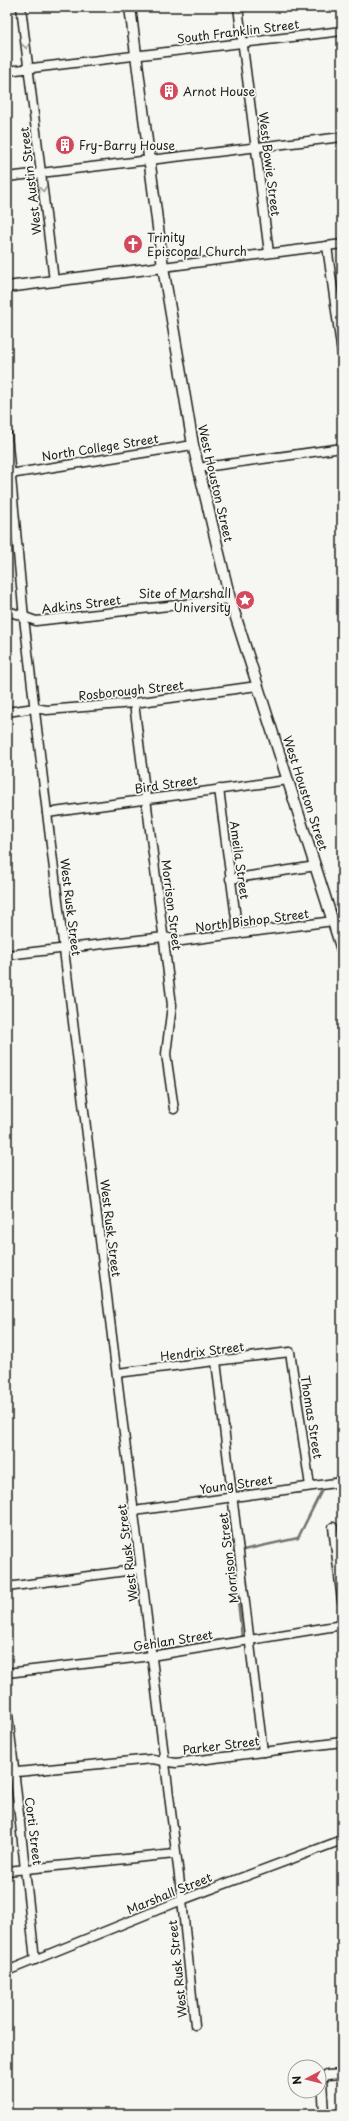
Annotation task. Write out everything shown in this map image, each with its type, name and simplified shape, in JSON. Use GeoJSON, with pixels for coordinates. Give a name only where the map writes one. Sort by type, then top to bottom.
{"type":"FeatureCollection","features":[{"type":"Feature","properties":{"kind":"main road","name":"West Houston Street"},"geometry":{"type":"LineString","coordinates":[[130,7],[163,267],[198,468],[230,599],[342,950]]}},
{"type":"Feature","properties":{"kind":"main road"},"geometry":{"type":"LineString","coordinates":[[7,287],[163,267]]}},
{"type":"Feature","properties":{"kind":"street","name":"West Austin Street"},"geometry":{"type":"LineString","coordinates":[[21,7],[54,281]]}},
{"type":"Feature","properties":{"kind":"street","name":"West Bowie Street"},"geometry":{"type":"LineString","coordinates":[[238,7],[269,253]]}},
{"type":"Feature","properties":{"kind":"street","name":"South Franklin Street"},"geometry":{"type":"LineString","coordinates":[[7,71],[342,31]]}},
{"type":"Feature","properties":{"kind":"street"},"geometry":{"type":"LineString","coordinates":[[7,177],[342,137]]}},
{"type":"Feature","properties":{"kind":"street"},"geometry":{"type":"LineString","coordinates":[[163,267],[342,244]]}},
{"type":"Feature","properties":{"kind":"street"},"geometry":{"type":"LineString","coordinates":[[327,246],[342,354]]}},
{"type":"Feature","properties":{"kind":"street","name":"West Rusk Street"},"geometry":{"type":"LineString","coordinates":[[7,434],[24,618],[134,1511],[163,1760],[182,1900],[195,2025]]}},
{"type":"Feature","properties":{"kind":"street","name":"North College Street"},"geometry":{"type":"LineString","coordinates":[[10,474],[193,444]]}},
{"type":"Feature","properties":{"kind":"street"},"geometry":{"type":"LineString","coordinates":[[198,468],[342,448]]}},
{"type":"Feature","properties":{"kind":"street","name":"Adkins Street"},"geometry":{"type":"LineString","coordinates":[[7,613],[12,612],[24,618],[36,621],[230,599]]}},
{"type":"Feature","properties":{"kind":"street","name":"Rosborough Street"},"geometry":{"type":"LineString","coordinates":[[7,712],[35,708],[47,710],[134,703],[257,686]]}},
{"type":"Feature","properties":{"kind":"street","name":"Morrison Street"},"geometry":{"type":"LineString","coordinates":[[134,703],[164,937],[172,1012],[167,1060],[174,1109]]}},
{"type":"Feature","properties":{"kind":"street","name":"Bird Street"},"geometry":{"type":"LineString","coordinates":[[47,812],[288,780]]}},
{"type":"Feature","properties":{"kind":"street","name":"Ameila Street"},"geometry":{"type":"LineString","coordinates":[[219,789],[238,934]]}},
{"type":"Feature","properties":{"kind":"street"},"geometry":{"type":"LineString","coordinates":[[230,879],[316,866]]}},
{"type":"Feature","properties":{"kind":"street","name":"North Bishop Street"},"geometry":{"type":"LineString","coordinates":[[7,955],[164,937],[182,941],[333,921]]}},
{"type":"Feature","properties":{"kind":"street","name":"Hendrix Street"},"geometry":{"type":"LineString","coordinates":[[117,1373],[290,1352]]}},
{"type":"Feature","properties":{"kind":"street","name":"Thomas Street"},"geometry":{"type":"LineString","coordinates":[[290,1352],[310,1486]]}},
{"type":"Feature","properties":{"kind":"street","name":"Morrison Street"},"geometry":{"type":"LineString","coordinates":[[216,1361],[263,1752]]}},
{"type":"Feature","properties":{"kind":"street","name":"Young Street"},"geometry":{"type":"LineString","coordinates":[[134,1511],[342,1482]]}},
{"type":"Feature","properties":{"kind":"street"},"geometry":{"type":"LineString","coordinates":[[333,1527],[342,1601]]}},
{"type":"Feature","properties":{"kind":"street"},"geometry":{"type":"LineString","coordinates":[[7,1587],[141,1569]]}},
{"type":"Feature","properties":{"kind":"street","name":"Gehlan Street"},"geometry":{"type":"LineString","coordinates":[[7,1674],[151,1656],[342,1625]]}},
{"type":"Feature","properties":{"kind":"street","name":"Corti Street"},"geometry":{"type":"LineString","coordinates":[[7,1706],[11,1772],[26,1869],[35,1960]]}},
{"type":"Feature","properties":{"kind":"street","name":"Parker Street"},"geometry":{"type":"LineString","coordinates":[[11,1772],[152,1758],[176,1763],[342,1742]]}},
{"type":"Feature","properties":{"kind":"street","name":"Marshall Street"},"geometry":{"type":"LineString","coordinates":[[7,1971],[182,1900],[342,1840]]}},
{"type":"Feature","properties":{"kind":"street"},"geometry":{"type":"LineString","coordinates":[[7,1871],[175,1854]]}},
{"type":"Feature","properties":{"kind":"street"},"geometry":{"type":"LineString","coordinates":[[324,2114],[321,2086],[323,2079],[327,2075],[342,2074]]}},
{"type":"Feature","properties":{"kind":"waterway"},"geometry":{"type":"LineString","coordinates":[[337,1477],[340,1468],[339,1448],[342,1439]]}},
{"type":"Feature","properties":{"kind":"waterway"},"geometry":{"type":"LineString","coordinates":[[243,1550],[298,1538],[321,1492]]}},
{"type":"Feature","properties":{"kind":"waterway"},"geometry":{"type":"LineString","coordinates":[[158,1650],[242,1637],[233,1556],[234,1552]]}},
{"type":"Feature","properties":{"kind":"waterway"},"geometry":{"type":"LineString","coordinates":[[138,1654],[144,1652]]}},
{"type":"Feature","properties":{"kind":"place","name":"Arnot House"},"geometry":{"type":"Point","coordinates":[169,91]}},
{"type":"Feature","properties":{"kind":"place","name":"Fry-Barry House"},"geometry":{"type":"Point","coordinates":[65,145]}},
{"type":"Feature","properties":{"kind":"place","name":"Trinity Episcopal Church"},"geometry":{"type":"Point","coordinates":[133,244]}},
{"type":"Feature","properties":{"kind":"place","name":"Site of Marshall University"},"geometry":{"type":"Point","coordinates":[245,600]}}]}
